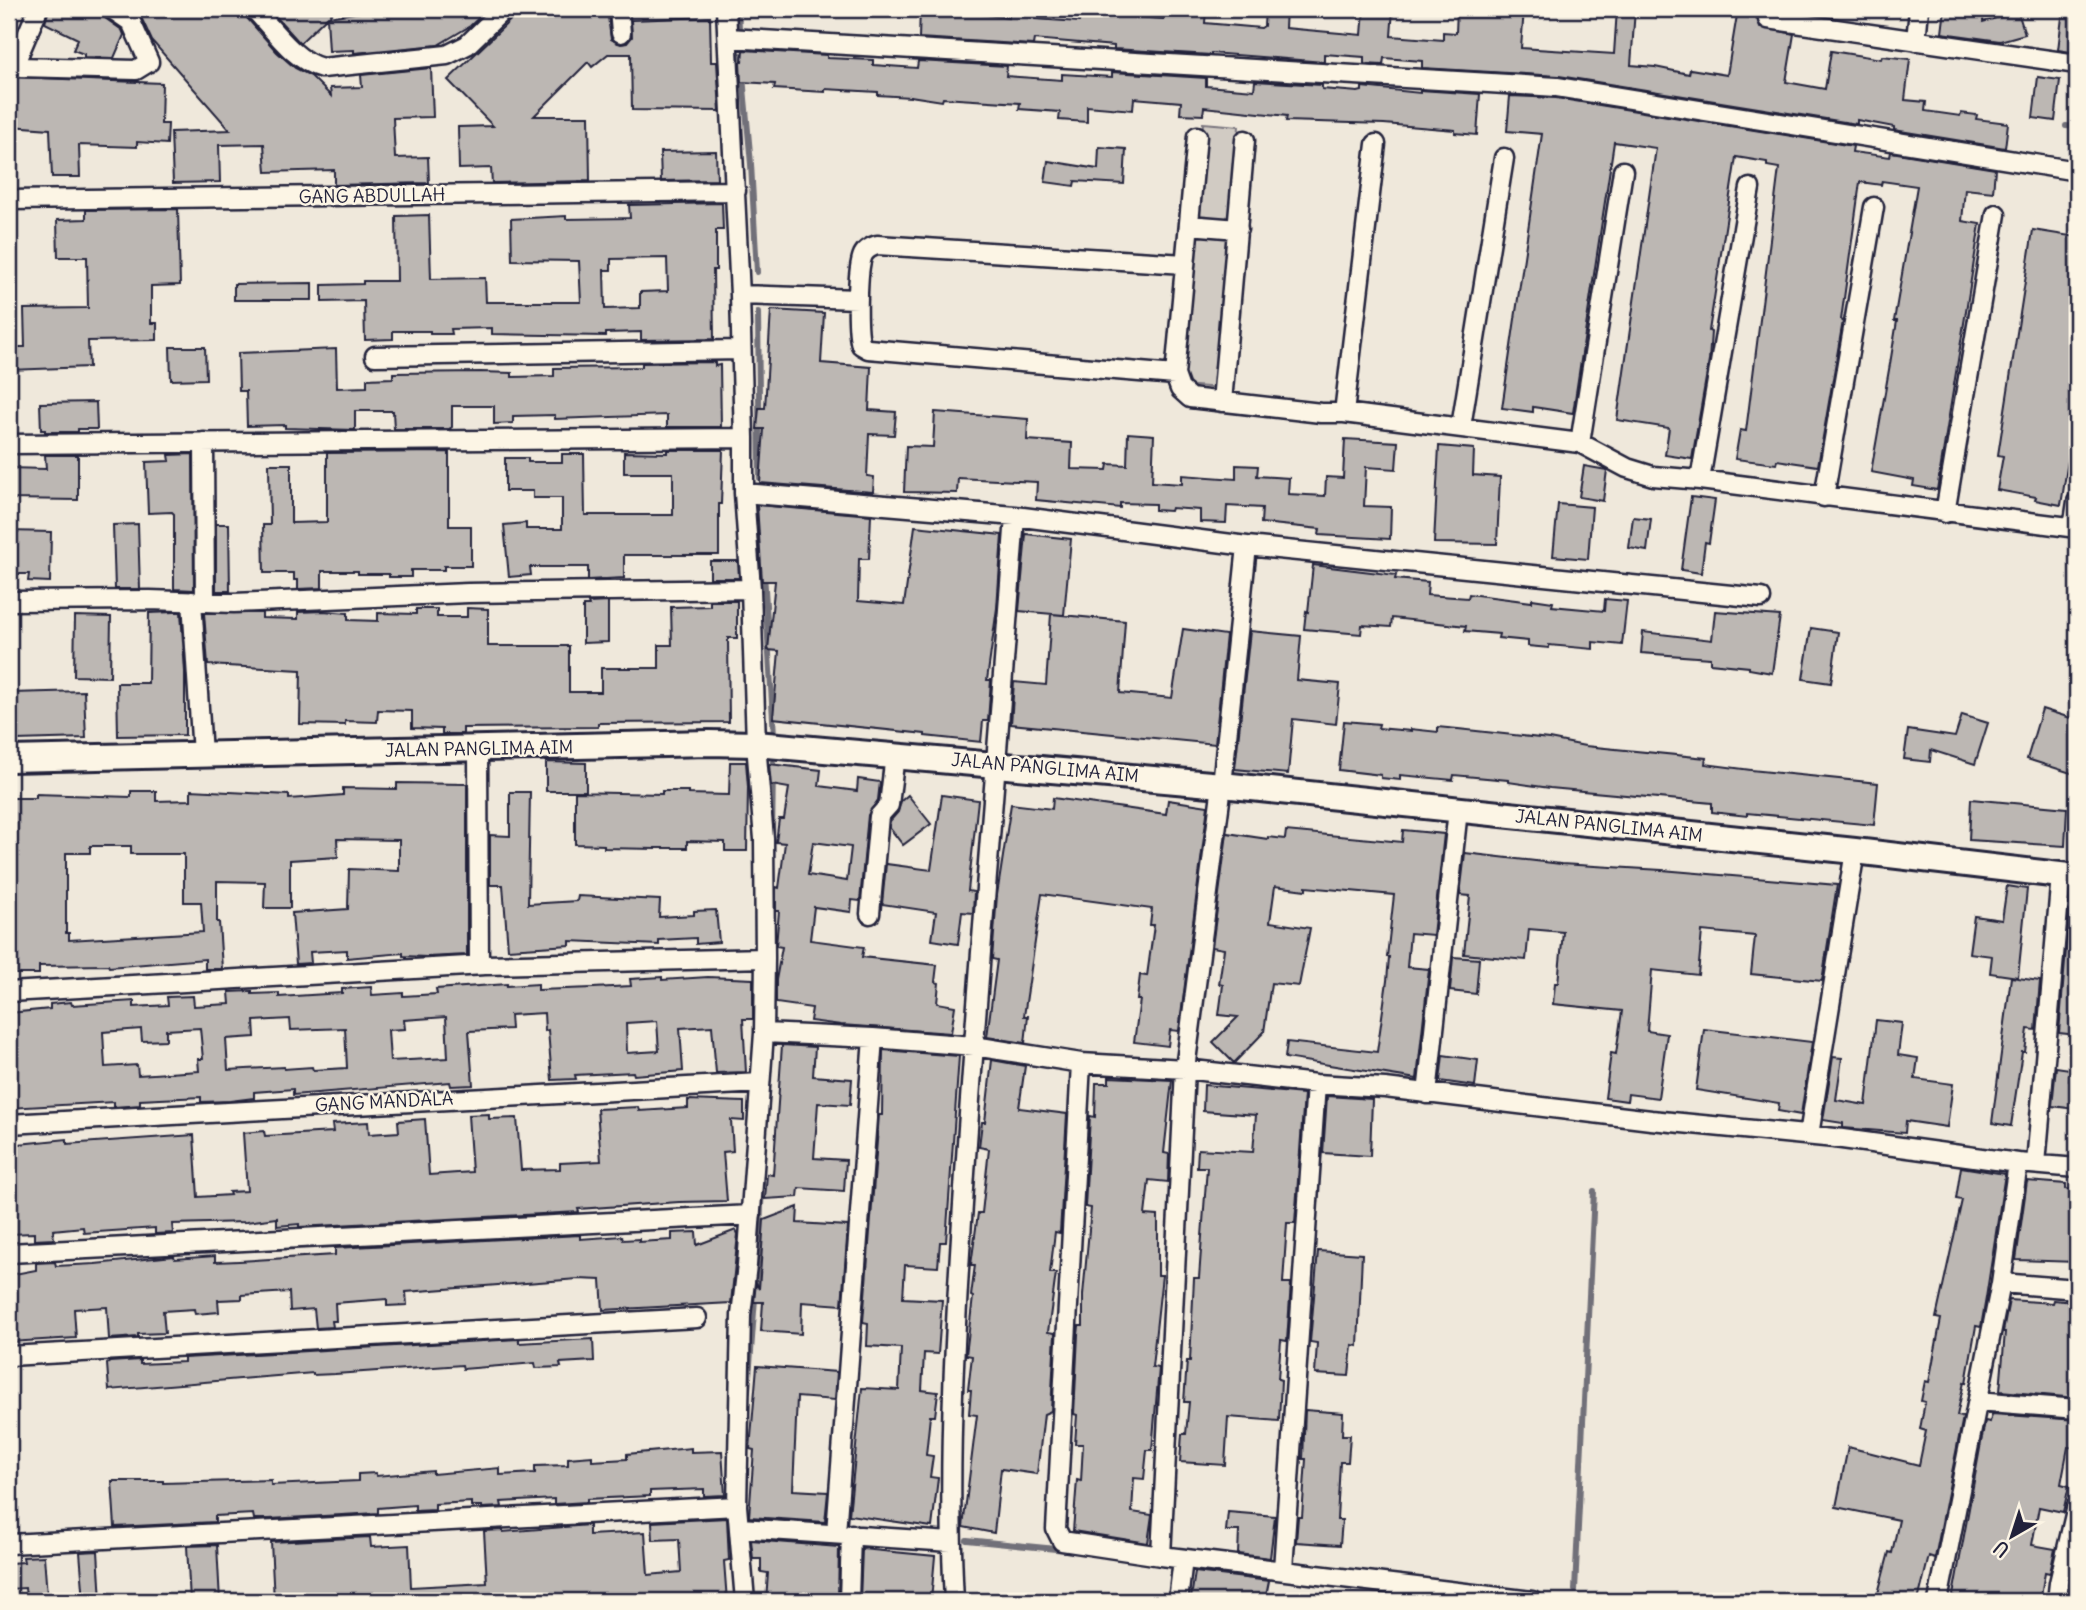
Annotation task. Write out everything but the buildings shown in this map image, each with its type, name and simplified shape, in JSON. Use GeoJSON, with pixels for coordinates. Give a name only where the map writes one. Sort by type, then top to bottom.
{"type":"FeatureCollection","features":[{"type":"Feature","properties":{"kind":"street"},"geometry":{"type":"LineString","coordinates":[[38,9],[16,61],[19,67],[136,70],[149,62],[148,55],[131,22],[112,9]]}},
{"type":"Feature","properties":{"kind":"street"},"geometry":{"type":"LineString","coordinates":[[254,9],[300,57],[311,65],[322,68],[447,55],[467,45],[504,9]]}},
{"type":"Feature","properties":{"kind":"street"},"geometry":{"type":"LineString","coordinates":[[619,9],[621,33]]}},
{"type":"Feature","properties":{"kind":"street"},"geometry":{"type":"LineString","coordinates":[[726,9],[740,295],[744,493],[751,589],[756,744],[764,839],[764,1033],[741,1315],[737,1506],[745,1601]]}},
{"type":"Feature","properties":{"kind":"street"},"geometry":{"type":"LineString","coordinates":[[1916,41],[1919,9]]}},
{"type":"Feature","properties":{"kind":"street"},"geometry":{"type":"LineString","coordinates":[[1768,19],[2077,64]]}},
{"type":"Feature","properties":{"kind":"street"},"geometry":{"type":"LineString","coordinates":[[727,37],[1557,88],[2077,171]]}},
{"type":"Feature","properties":{"kind":"street"},"geometry":{"type":"LineString","coordinates":[[1197,136],[1175,375],[1180,389],[1190,398],[1461,427],[1580,443],[1627,468],[1653,476],[1945,513],[2075,528],[2077,502]]}},
{"type":"Feature","properties":{"kind":"street"},"geometry":{"type":"LineString","coordinates":[[1222,402],[1245,140]]}},
{"type":"Feature","properties":{"kind":"street"},"geometry":{"type":"LineString","coordinates":[[1344,414],[1376,144]]}},
{"type":"Feature","properties":{"kind":"street"},"geometry":{"type":"LineString","coordinates":[[1461,427],[1504,158]]}},
{"type":"Feature","properties":{"kind":"street"},"geometry":{"type":"LineString","coordinates":[[1580,443],[1623,171]]}},
{"type":"Feature","properties":{"kind":"street"},"geometry":{"type":"LineString","coordinates":[[1700,480],[1750,188]]}},
{"type":"Feature","properties":{"kind":"street","name":"GANG ABDULLAH"},"geometry":{"type":"LineString","coordinates":[[9,200],[736,191]]}},
{"type":"Feature","properties":{"kind":"street"},"geometry":{"type":"LineString","coordinates":[[1824,497],[1874,207]]}},
{"type":"Feature","properties":{"kind":"street"},"geometry":{"type":"LineString","coordinates":[[1945,513],[1996,214]]}},
{"type":"Feature","properties":{"kind":"street"},"geometry":{"type":"LineString","coordinates":[[1189,225],[1238,229]]}},
{"type":"Feature","properties":{"kind":"street"},"geometry":{"type":"LineString","coordinates":[[1175,375],[868,349],[861,345],[858,336],[858,299],[862,256],[877,245],[1185,264]]}},
{"type":"Feature","properties":{"kind":"street"},"geometry":{"type":"LineString","coordinates":[[740,295],[858,299]]}},
{"type":"Feature","properties":{"kind":"street"},"geometry":{"type":"LineString","coordinates":[[375,356],[741,350]]}},
{"type":"Feature","properties":{"kind":"street"},"geometry":{"type":"LineString","coordinates":[[9,444],[744,438]]}},
{"type":"Feature","properties":{"kind":"street"},"geometry":{"type":"LineString","coordinates":[[202,754],[199,602],[204,442]]}},
{"type":"Feature","properties":{"kind":"street"},"geometry":{"type":"LineString","coordinates":[[744,493],[1016,516],[1247,546],[1761,598]]}},
{"type":"Feature","properties":{"kind":"street"},"geometry":{"type":"LineString","coordinates":[[954,1601],[951,1542],[957,1300],[974,1046],[1016,516]]}},
{"type":"Feature","properties":{"kind":"street"},"geometry":{"type":"LineString","coordinates":[[1161,1556],[1185,1069],[1222,785],[1247,546]]}},
{"type":"Feature","properties":{"kind":"street"},"geometry":{"type":"LineString","coordinates":[[9,601],[199,602],[468,593],[751,589]]}},
{"type":"Feature","properties":{"kind":"street","name":"JALAN PANGLIMA AIM"},"geometry":{"type":"LineString","coordinates":[[9,759],[756,744],[998,763],[1222,785],[1856,851],[2069,876]]}},
{"type":"Feature","properties":{"kind":"street"},"geometry":{"type":"LineString","coordinates":[[478,749],[480,965]]}},
{"type":"Feature","properties":{"kind":"street"},"geometry":{"type":"LineString","coordinates":[[870,914],[879,816],[889,805],[895,755]]}},
{"type":"Feature","properties":{"kind":"street"},"geometry":{"type":"LineString","coordinates":[[1427,1094],[1458,810]]}},
{"type":"Feature","properties":{"kind":"street"},"geometry":{"type":"LineString","coordinates":[[1809,1135],[1856,851]]}},
{"type":"Feature","properties":{"kind":"street"},"geometry":{"type":"LineString","coordinates":[[2036,1164],[2069,876]]}},
{"type":"Feature","properties":{"kind":"street"},"geometry":{"type":"LineString","coordinates":[[9,992],[480,965],[765,958]]}},
{"type":"Feature","properties":{"kind":"street"},"geometry":{"type":"LineString","coordinates":[[764,1033],[974,1046],[1081,1063],[1185,1069],[1316,1084],[1385,1088],[2077,1168]]}},
{"type":"Feature","properties":{"kind":"street"},"geometry":{"type":"LineString","coordinates":[[849,1601],[843,1534],[873,1038]]}},
{"type":"Feature","properties":{"kind":"street"},"geometry":{"type":"LineString","coordinates":[[1081,1063],[1056,1529],[1062,1541],[1071,1545],[1532,1601]]}},
{"type":"Feature","properties":{"kind":"street","name":"GANG MANDALA"},"geometry":{"type":"LineString","coordinates":[[9,1124],[760,1083]]}},
{"type":"Feature","properties":{"kind":"street"},"geometry":{"type":"LineString","coordinates":[[1283,1569],[1316,1084]]}},
{"type":"Feature","properties":{"kind":"street"},"geometry":{"type":"LineString","coordinates":[[1938,1601],[2001,1283],[2018,1163]]}},
{"type":"Feature","properties":{"kind":"street"},"geometry":{"type":"LineString","coordinates":[[9,1253],[751,1215]]}},
{"type":"Feature","properties":{"kind":"street"},"geometry":{"type":"LineString","coordinates":[[2001,1283],[2077,1289]]}},
{"type":"Feature","properties":{"kind":"street"},"geometry":{"type":"LineString","coordinates":[[9,1356],[697,1318]]}},
{"type":"Feature","properties":{"kind":"street"},"geometry":{"type":"LineString","coordinates":[[1978,1401],[2077,1409]]}},
{"type":"Feature","properties":{"kind":"street"},"geometry":{"type":"LineString","coordinates":[[9,1544],[737,1506]]}},
{"type":"Feature","properties":{"kind":"street"},"geometry":{"type":"LineString","coordinates":[[2057,1601],[2077,1506]]}},
{"type":"Feature","properties":{"kind":"street"},"geometry":{"type":"LineString","coordinates":[[740,1528],[951,1542]]}},
{"type":"Feature","properties":{"kind":"street"},"geometry":{"type":"LineString","coordinates":[[1178,1601],[1183,1559]]}},
{"type":"Feature","properties":{"kind":"shaded area"},"geometry":{"type":"Polygon","coordinates":[[[1203,123],[1239,126],[1220,388],[1183,385],[1203,123]]]}},
{"type":"Feature","properties":{"kind":"waterway"},"geometry":{"type":"LineString","coordinates":[[738,9],[739,28]]}},
{"type":"Feature","properties":{"kind":"waterway"},"geometry":{"type":"LineString","coordinates":[[741,55],[757,272]]}},
{"type":"Feature","properties":{"kind":"waterway"},"geometry":{"type":"LineString","coordinates":[[2066,126],[2077,127]]}},
{"type":"Feature","properties":{"kind":"waterway"},"geometry":{"type":"LineString","coordinates":[[758,313],[760,478]]}},
{"type":"Feature","properties":{"kind":"waterway"},"geometry":{"type":"LineString","coordinates":[[764,573],[774,735]]}},
{"type":"Feature","properties":{"kind":"waterway"},"geometry":{"type":"LineString","coordinates":[[772,842],[773,763]]}},
{"type":"Feature","properties":{"kind":"waterway"},"geometry":{"type":"LineString","coordinates":[[748,1391],[762,1182]]}},
{"type":"Feature","properties":{"kind":"waterway"},"geometry":{"type":"LineString","coordinates":[[1575,1590],[1594,1191]]}},
{"type":"Feature","properties":{"kind":"waterway"},"geometry":{"type":"LineString","coordinates":[[745,1514],[745,1518],[800,1523]]}},
{"type":"Feature","properties":{"kind":"waterway"},"geometry":{"type":"LineString","coordinates":[[967,1540],[1066,1550]]}}]}
